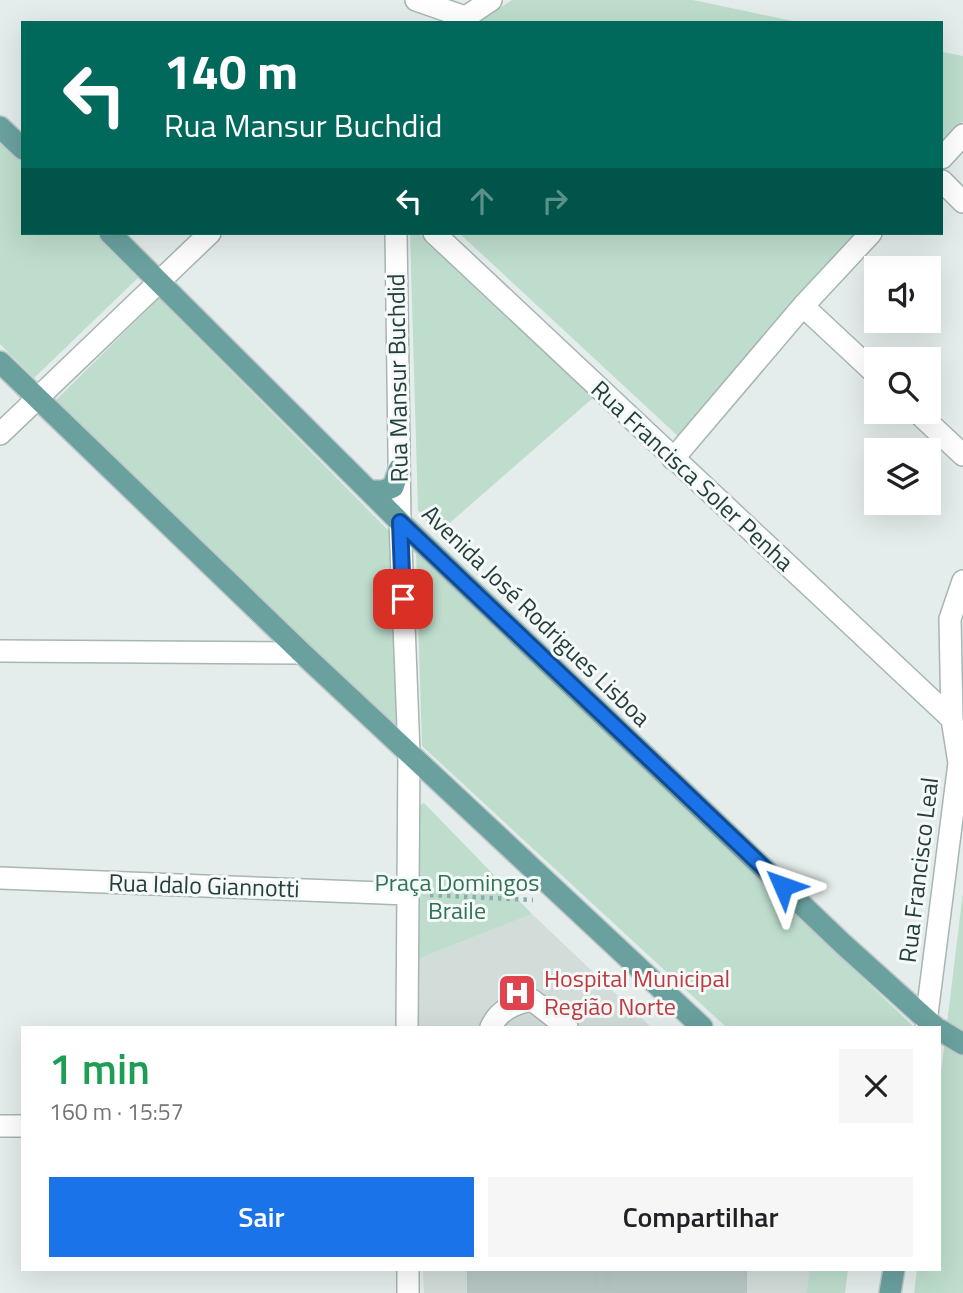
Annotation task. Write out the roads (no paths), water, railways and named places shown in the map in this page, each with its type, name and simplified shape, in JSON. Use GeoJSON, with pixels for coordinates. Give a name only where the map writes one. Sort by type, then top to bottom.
{"type":"FeatureCollection","features":[{"type":"Feature","properties":{"kind":"main road"},"geometry":{"type":"LineString","coordinates":[[0,127],[21,147]]}},
{"type":"Feature","properties":{"kind":"main road","name":"Avenida José Rodrigues Lisboa"},"geometry":{"type":"LineString","coordinates":[[112,235],[400,522],[931,1026]]}},
{"type":"Feature","properties":{"kind":"main road"},"geometry":{"type":"LineString","coordinates":[[0,362],[302,653],[701,1026]]}},
{"type":"Feature","properties":{"kind":"main road"},"geometry":{"type":"LineString","coordinates":[[369,491],[383,491],[393,486],[399,468]]}},
{"type":"Feature","properties":{"kind":"main road","name":"Avenida José Rodrigues Lisboa"},"geometry":{"type":"LineString","coordinates":[[941,1032],[963,1044]]}},
{"type":"Feature","properties":{"kind":"main road"},"geometry":{"type":"LineString","coordinates":[[890,1293],[894,1271]]}},
{"type":"Feature","properties":{"kind":"street"},"geometry":{"type":"LineString","coordinates":[[416,0],[461,20],[491,0]]}},
{"type":"Feature","properties":{"kind":"street"},"geometry":{"type":"LineString","coordinates":[[943,157],[963,135]]}},
{"type":"Feature","properties":{"kind":"street"},"geometry":{"type":"LineString","coordinates":[[943,182],[963,202]]}},
{"type":"Feature","properties":{"kind":"street"},"geometry":{"type":"LineString","coordinates":[[0,434],[208,235]]}},
{"type":"Feature","properties":{"kind":"street","name":"Rua Mansur Buchdid"},"geometry":{"type":"LineString","coordinates":[[396,235],[400,522],[409,753],[407,1026]]}},
{"type":"Feature","properties":{"kind":"street","name":"Rua Francisca Soler Penha"},"geometry":{"type":"LineString","coordinates":[[436,235],[952,719]]}},
{"type":"Feature","properties":{"kind":"street"},"geometry":{"type":"LineString","coordinates":[[673,459],[803,306],[869,235]]}},
{"type":"Feature","properties":{"kind":"street"},"geometry":{"type":"LineString","coordinates":[[803,306],[864,363]]}},
{"type":"Feature","properties":{"kind":"street"},"geometry":{"type":"LineString","coordinates":[[930,424],[963,455]]}},
{"type":"Feature","properties":{"kind":"street","name":"Rua Francisco Leal"},"geometry":{"type":"LineString","coordinates":[[932,1026],[959,763],[952,719],[950,618],[963,581]]}},
{"type":"Feature","properties":{"kind":"street"},"geometry":{"type":"LineString","coordinates":[[0,651],[302,653]]}},
{"type":"Feature","properties":{"kind":"street","name":"Rua Idalo Giannotti"},"geometry":{"type":"LineString","coordinates":[[0,878],[408,894]]}},
{"type":"Feature","properties":{"kind":"street"},"geometry":{"type":"LineString","coordinates":[[492,1026],[498,1014],[509,1007],[532,1000],[566,1026]]}},
{"type":"Feature","properties":{"kind":"street"},"geometry":{"type":"LineString","coordinates":[[0,1126],[21,1126]]}},
{"type":"Feature","properties":{"kind":"street"},"geometry":{"type":"LineString","coordinates":[[408,1271],[408,1293]]}},
{"type":"Feature","properties":{"kind":"place","name":"Hospital Municipal Região Norte"},"geometry":{"type":"Point","coordinates":[517,993]}},
{"type":"Feature","properties":{"kind":"park label","name":"Praça Domingos Braile"},"geometry":{"type":"Point","coordinates":[457,897]}}]}
